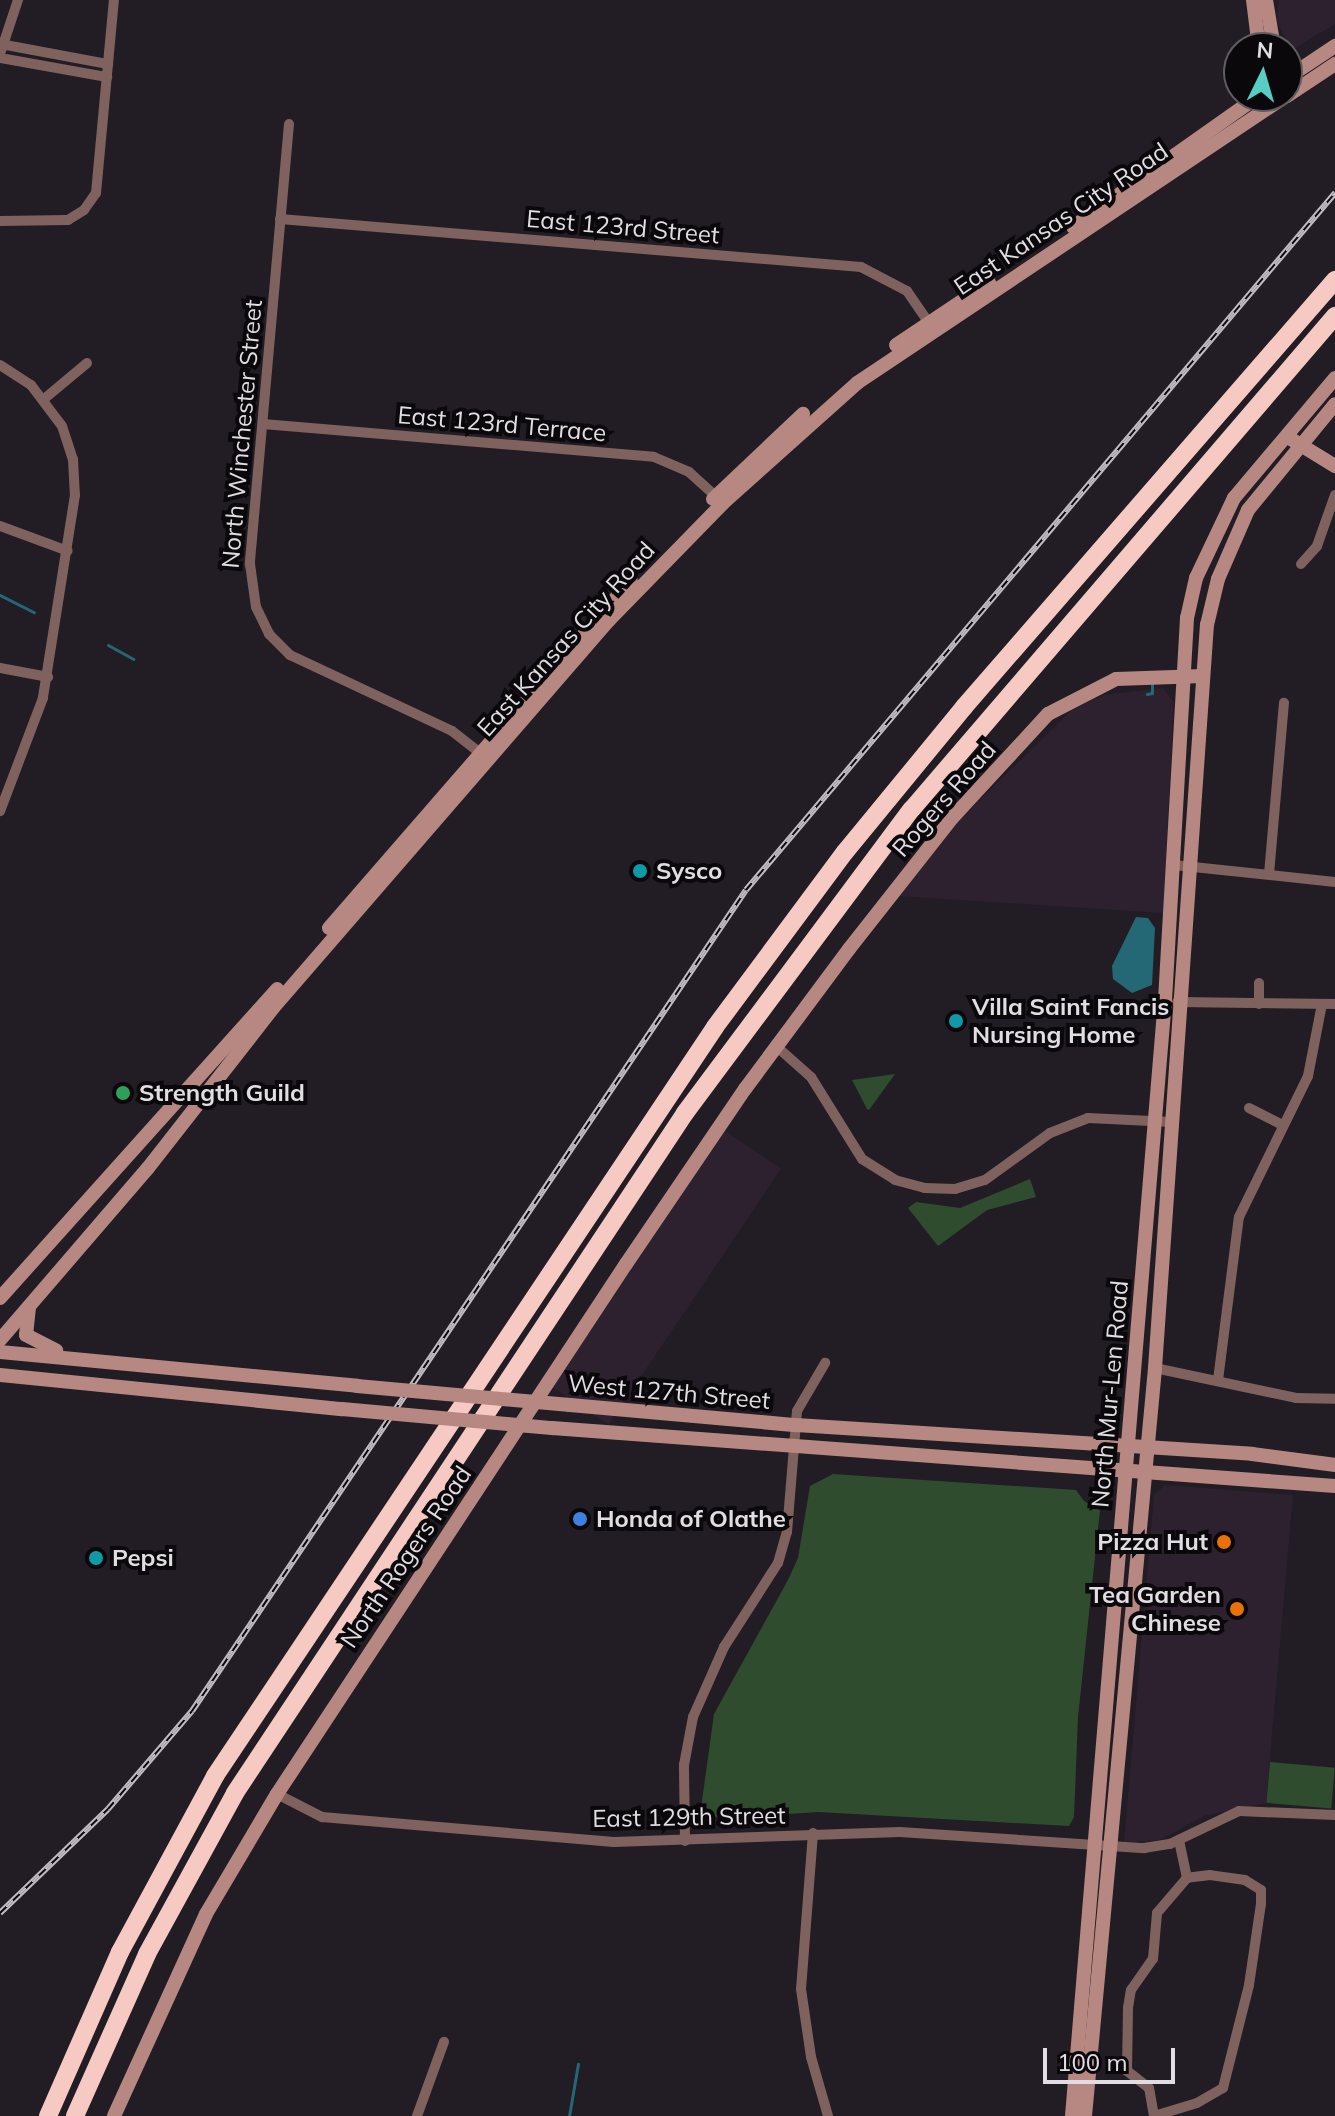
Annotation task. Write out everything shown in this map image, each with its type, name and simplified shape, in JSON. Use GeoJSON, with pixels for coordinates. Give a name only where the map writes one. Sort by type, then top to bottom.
{"type":"FeatureCollection","features":[{"type":"Feature","properties":{"kind":"highway"},"geometry":{"type":"LineString","coordinates":[[48,2116],[120,1952],[215,1776],[706,1039],[845,852],[954,719],[1335,280]]}},
{"type":"Feature","properties":{"kind":"highway"},"geometry":{"type":"LineString","coordinates":[[75,2116],[147,1954],[256,1758],[685,1113],[912,809],[1335,316]]}},
{"type":"Feature","properties":{"kind":"main road"},"geometry":{"type":"LineString","coordinates":[[1253,0],[1257,32]]}},
{"type":"Feature","properties":{"kind":"main road"},"geometry":{"type":"LineString","coordinates":[[1266,0],[1271,32]]}},
{"type":"Feature","properties":{"kind":"main road"},"geometry":{"type":"LineString","coordinates":[[1303,74],[1335,46]]}},
{"type":"Feature","properties":{"kind":"main road"},"geometry":{"type":"LineString","coordinates":[[1303,80],[1335,64]]}},
{"type":"Feature","properties":{"kind":"main road","name":"East Kansas City Road"},"geometry":{"type":"LineString","coordinates":[[0,1298],[484,756],[720,499],[830,403],[931,327],[1236,112]]}},
{"type":"Feature","properties":{"kind":"main road","name":"East Kansas City Road"},"geometry":{"type":"LineString","coordinates":[[931,327],[1251,112]]}},
{"type":"Feature","properties":{"kind":"main road","name":"North Mur-Len Road"},"geometry":{"type":"LineString","coordinates":[[1085,2116],[1126,1470],[1174,865],[1180,674],[1189,607],[1203,560],[1234,498],[1284,433],[1335,378]]}},
{"type":"Feature","properties":{"kind":"main road","name":"North Mur-Len Road"},"geometry":{"type":"LineString","coordinates":[[1072,2116],[1149,1447],[1203,676],[1212,601],[1227,554],[1255,499],[1335,404]]}},
{"type":"Feature","properties":{"kind":"main road"},"geometry":{"type":"LineString","coordinates":[[1284,433],[1298,445],[1335,466]]}},
{"type":"Feature","properties":{"kind":"main road","name":"Rogers Road"},"geometry":{"type":"LineString","coordinates":[[776,1046],[953,817],[1048,714],[1085,690],[1116,679],[1180,674],[1203,676]]}},
{"type":"Feature","properties":{"kind":"main road","name":"East Kansas City Road"},"geometry":{"type":"LineString","coordinates":[[0,1340],[148,1168],[273,1008],[484,756]]}},
{"type":"Feature","properties":{"kind":"main road","name":"North Rogers Road"},"geometry":{"type":"LineString","coordinates":[[114,2116],[206,1914],[277,1794],[776,1046]]}},
{"type":"Feature","properties":{"kind":"main road"},"geometry":{"type":"LineString","coordinates":[[29,1306],[26,1332],[33,1343],[87,1358]]}},
{"type":"Feature","properties":{"kind":"main road","name":"West 127th Street"},"geometry":{"type":"LineString","coordinates":[[0,1352],[796,1425],[1128,1445],[1335,1465]]}},
{"type":"Feature","properties":{"kind":"main road","name":"West 127th Street"},"geometry":{"type":"LineString","coordinates":[[0,1375],[795,1449],[1335,1486]]}},
{"type":"Feature","properties":{"kind":"street"},"geometry":{"type":"LineString","coordinates":[[1,50],[18,0]]}},
{"type":"Feature","properties":{"kind":"street"},"geometry":{"type":"LineString","coordinates":[[0,221],[68,220],[92,201],[99,185],[114,0]]}},
{"type":"Feature","properties":{"kind":"street"},"geometry":{"type":"LineString","coordinates":[[1,50],[108,64]]}},
{"type":"Feature","properties":{"kind":"street"},"geometry":{"type":"LineString","coordinates":[[1,50],[107,77]]}},
{"type":"Feature","properties":{"kind":"street","name":"North Winchester Street"},"geometry":{"type":"LineString","coordinates":[[289,124],[250,580],[269,634],[303,664],[452,731],[484,756]]}},
{"type":"Feature","properties":{"kind":"street","name":"East 123rd Street"},"geometry":{"type":"LineString","coordinates":[[280,219],[848,265],[897,283],[931,327]]}},
{"type":"Feature","properties":{"kind":"street"},"geometry":{"type":"LineString","coordinates":[[44,399],[87,363]]}},
{"type":"Feature","properties":{"kind":"street"},"geometry":{"type":"LineString","coordinates":[[0,365],[44,399],[62,426],[73,459],[75,495],[48,677],[33,734],[0,811]]}},
{"type":"Feature","properties":{"kind":"street","name":"East 123rd Terrace"},"geometry":{"type":"LineString","coordinates":[[263,424],[644,456],[677,465],[720,499]]}},
{"type":"Feature","properties":{"kind":"street"},"geometry":{"type":"LineString","coordinates":[[1301,564],[1317,546],[1335,495]]}},
{"type":"Feature","properties":{"kind":"street"},"geometry":{"type":"LineString","coordinates":[[0,526],[68,551]]}},
{"type":"Feature","properties":{"kind":"street"},"geometry":{"type":"LineString","coordinates":[[0,668],[48,677]]}},
{"type":"Feature","properties":{"kind":"street"},"geometry":{"type":"LineString","coordinates":[[1269,874],[1284,703]]}},
{"type":"Feature","properties":{"kind":"street"},"geometry":{"type":"LineString","coordinates":[[1174,865],[1335,882]]}},
{"type":"Feature","properties":{"kind":"street"},"geometry":{"type":"LineString","coordinates":[[1259,983],[1259,1004]]}},
{"type":"Feature","properties":{"kind":"street"},"geometry":{"type":"LineString","coordinates":[[1165,1000],[1335,1004]]}},
{"type":"Feature","properties":{"kind":"street"},"geometry":{"type":"LineString","coordinates":[[1218,1380],[1232,1246],[1249,1192],[1313,1063],[1322,1004]]}},
{"type":"Feature","properties":{"kind":"street"},"geometry":{"type":"LineString","coordinates":[[776,1046],[811,1077],[848,1142],[872,1167],[907,1184],[937,1189],[967,1187],[997,1175],[1040,1140],[1072,1123],[1100,1117],[1172,1122]]}},
{"type":"Feature","properties":{"kind":"street"},"geometry":{"type":"LineString","coordinates":[[1249,1108],[1282,1125]]}},
{"type":"Feature","properties":{"kind":"street"},"geometry":{"type":"LineString","coordinates":[[685,1841],[684,1765],[693,1717],[724,1647],[778,1563],[787,1532],[800,1400],[825,1363]]}},
{"type":"Feature","properties":{"kind":"street"},"geometry":{"type":"LineString","coordinates":[[1155,1368],[1296,1398],[1335,1399]]}},
{"type":"Feature","properties":{"kind":"street","name":"East 129th Street"},"geometry":{"type":"LineString","coordinates":[[277,1794],[322,1817],[614,1842],[900,1832],[1102,1847],[1156,1847],[1179,1840],[1239,1811],[1335,1815]]}},
{"type":"Feature","properties":{"kind":"street"},"geometry":{"type":"LineString","coordinates":[[813,1833],[801,1989],[811,2057],[828,2116]]}},
{"type":"Feature","properties":{"kind":"street"},"geometry":{"type":"LineString","coordinates":[[1179,1840],[1187,1878]]}},
{"type":"Feature","properties":{"kind":"street"},"geometry":{"type":"LineString","coordinates":[[1210,1875],[1245,1880],[1261,1890],[1261,1904],[1249,1985],[1223,2088],[1197,2103],[1154,2116],[1149,2088],[1127,2071],[1128,2008],[1131,1990],[1153,1959],[1157,1913],[1187,1878],[1210,1875]]}},
{"type":"Feature","properties":{"kind":"street"},"geometry":{"type":"LineString","coordinates":[[417,2116],[444,2042]]}},
{"type":"Feature","properties":{"kind":"shaded area"},"geometry":{"type":"Polygon","coordinates":[[[1279,0],[1335,0],[1335,24],[1303,43],[1303,32],[1282,32],[1277,22],[1279,0]]]}},
{"type":"Feature","properties":{"kind":"shaded area"},"geometry":{"type":"Polygon","coordinates":[[[1163,688],[1174,702],[1163,913],[898,896],[958,821],[1072,710],[1103,695],[1163,688]]]}},
{"type":"Feature","properties":{"kind":"shaded area"},"geometry":{"type":"Polygon","coordinates":[[[724,1130],[781,1169],[608,1425],[551,1386],[724,1130]]]}},
{"type":"Feature","properties":{"kind":"shaded area"},"geometry":{"type":"Polygon","coordinates":[[[1165,1485],[1293,1495],[1266,1803],[1204,1816],[1160,1840],[1124,1843],[1154,1495],[1165,1485]]]}},
{"type":"Feature","properties":{"kind":"green space"},"geometry":{"type":"Polygon","coordinates":[[[895,1074],[869,1110],[867,1109],[852,1080],[895,1074]]]}},
{"type":"Feature","properties":{"kind":"green space"},"geometry":{"type":"Polygon","coordinates":[[[1030,1179],[1036,1197],[987,1210],[938,1246],[908,1208],[916,1202],[960,1208],[1030,1179]]]}},
{"type":"Feature","properties":{"kind":"green space"},"geometry":{"type":"Polygon","coordinates":[[[833,1474],[1076,1490],[1084,1501],[1100,1510],[1078,1717],[1074,1817],[1069,1826],[818,1812],[728,1818],[711,1816],[701,1808],[714,1714],[798,1558],[810,1486],[833,1474]]]}},
{"type":"Feature","properties":{"kind":"green space"},"geometry":{"type":"Polygon","coordinates":[[[1270,1762],[1335,1768],[1331,1809],[1266,1803],[1270,1762]]]}},
{"type":"Feature","properties":{"kind":"water"},"geometry":{"type":"Polygon","coordinates":[[[1136,917],[1148,918],[1155,928],[1152,985],[1132,993],[1113,979],[1112,966],[1136,917]]]}},
{"type":"Feature","properties":{"kind":"waterway"},"geometry":{"type":"LineString","coordinates":[[0,595],[34,612]]}},
{"type":"Feature","properties":{"kind":"waterway"},"geometry":{"type":"LineString","coordinates":[[108,645],[133,659]]}},
{"type":"Feature","properties":{"kind":"waterway"},"geometry":{"type":"LineString","coordinates":[[1147,694],[1152,693],[1152,684]]}},
{"type":"Feature","properties":{"kind":"waterway"},"geometry":{"type":"LineString","coordinates":[[569,2116],[578,2064]]}},
{"type":"Feature","properties":{"kind":"railway"},"geometry":{"type":"LineString","coordinates":[[0,1913],[108,1809],[192,1711],[746,890],[1335,193]]}},
{"type":"Feature","properties":{"kind":"place","name":"Sysco"},"geometry":{"type":"Point","coordinates":[640,871]}},
{"type":"Feature","properties":{"kind":"place","name":"Villa Saint Fancis Nursing Home"},"geometry":{"type":"Point","coordinates":[956,1021]}},
{"type":"Feature","properties":{"kind":"place","name":"Strength Guild"},"geometry":{"type":"Point","coordinates":[123,1093]}},
{"type":"Feature","properties":{"kind":"place","name":"Honda of Olathe"},"geometry":{"type":"Point","coordinates":[580,1519]}},
{"type":"Feature","properties":{"kind":"place","name":"Pizza Hut"},"geometry":{"type":"Point","coordinates":[1224,1542]}},
{"type":"Feature","properties":{"kind":"place","name":"Pepsi"},"geometry":{"type":"Point","coordinates":[96,1558]}},
{"type":"Feature","properties":{"kind":"place","name":"Tea Garden Chinese"},"geometry":{"type":"Point","coordinates":[1237,1609]}}]}
